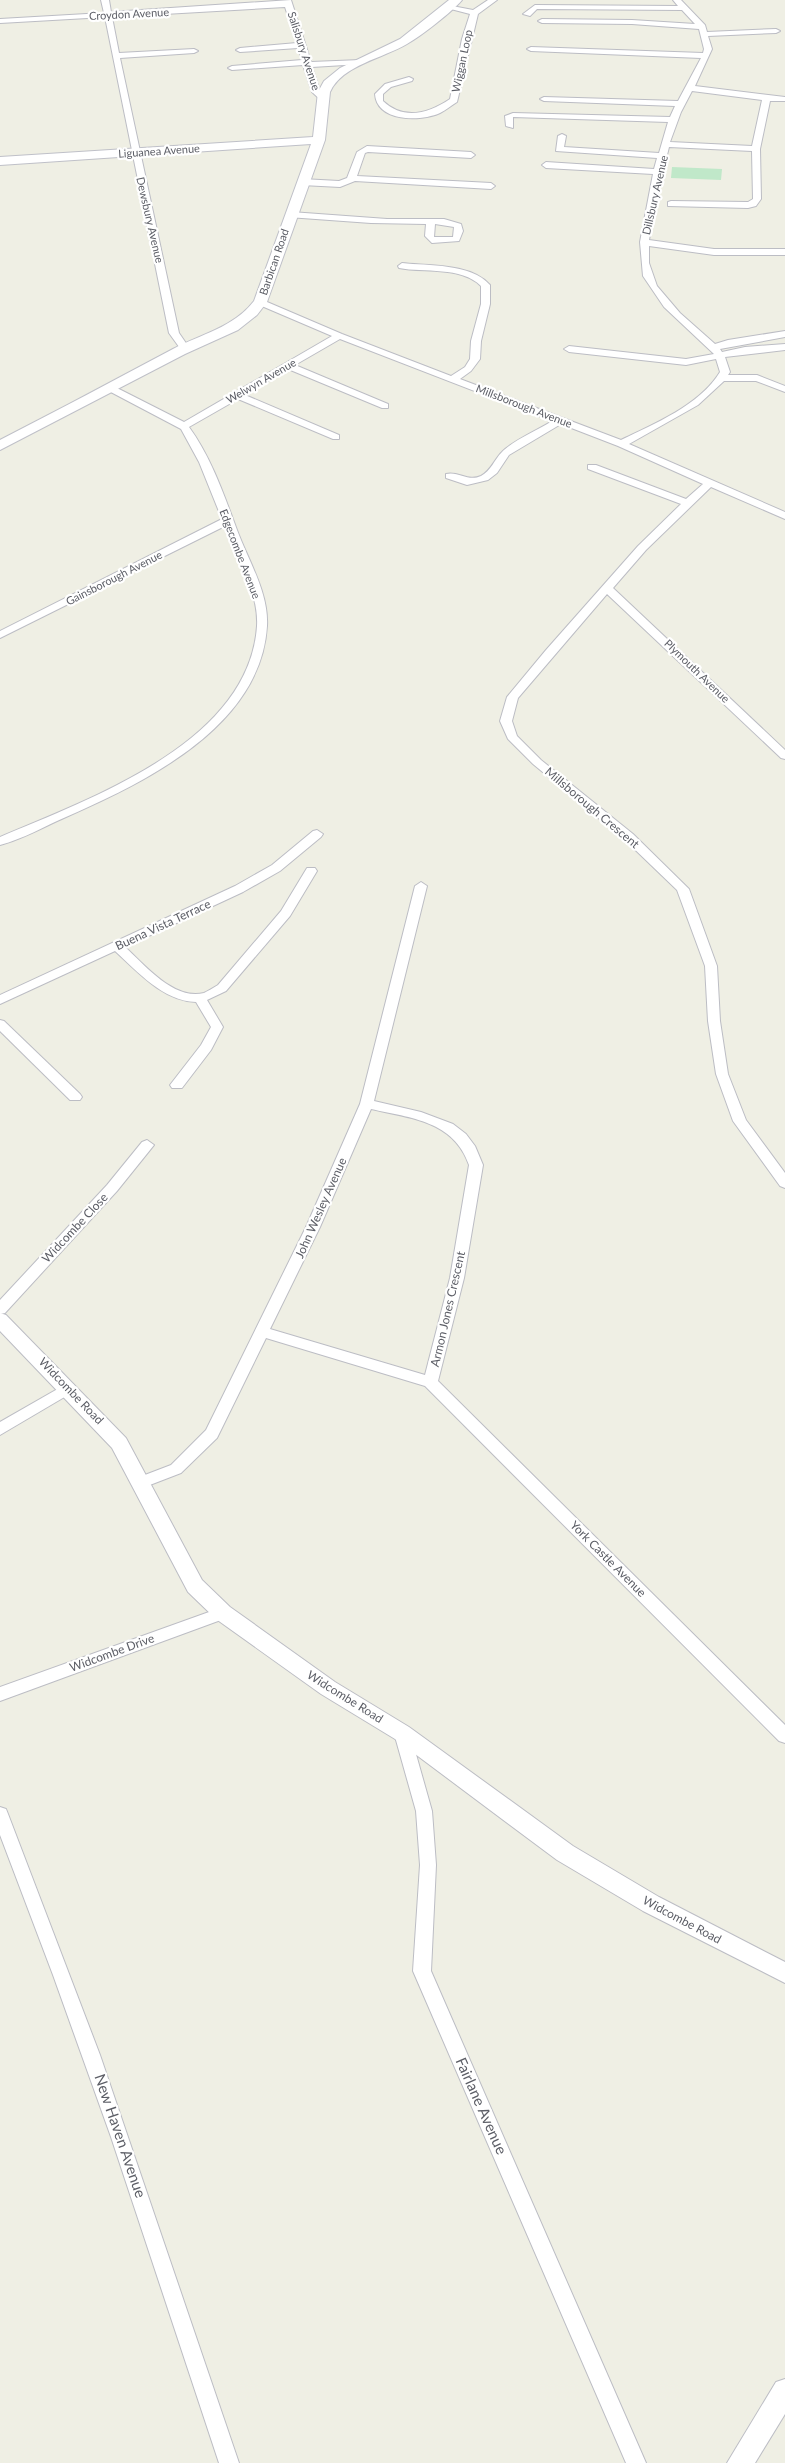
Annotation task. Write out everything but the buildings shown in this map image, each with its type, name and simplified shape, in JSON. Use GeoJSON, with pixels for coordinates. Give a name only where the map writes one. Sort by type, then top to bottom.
{"type":"FeatureCollection","features":[{"type":"Feature","properties":{"kind":"main road","name":"Barbican Road"},"geometry":{"type":"LineString","coordinates":[[0,446],[185,349],[226,332],[253,313],[260,302],[302,182],[319,140],[324,92],[328,83],[344,70],[404,41],[452,3]]}},
{"type":"Feature","properties":{"kind":"main road","name":"Liguanea Avenue"},"geometry":{"type":"LineString","coordinates":[[0,161],[319,140]]}},
{"type":"Feature","properties":{"kind":"street","name":"Dewsbury Avenue"},"geometry":{"type":"LineString","coordinates":[[105,0],[135,153],[172,312],[174,332],[185,349]]}},
{"type":"Feature","properties":{"kind":"street","name":"Wiggan Loop"},"geometry":{"type":"LineString","coordinates":[[409,79],[392,82],[382,87],[378,95],[379,103],[384,109],[394,114],[424,115],[438,112],[454,100],[466,38],[474,12],[493,0]]}},
{"type":"Feature","properties":{"kind":"street"},"geometry":{"type":"LineString","coordinates":[[531,49],[706,56],[708,49],[703,30],[678,0]]}},
{"type":"Feature","properties":{"kind":"street","name":"Croydon Avenue"},"geometry":{"type":"LineString","coordinates":[[0,21],[288,2]]}},
{"type":"Feature","properties":{"kind":"street","name":"Salisbury Avenue"},"geometry":{"type":"LineString","coordinates":[[288,2],[316,92],[324,101]]}},
{"type":"Feature","properties":{"kind":"street","name":"Wiggan Loop"},"geometry":{"type":"LineString","coordinates":[[452,3],[474,12]]}},
{"type":"Feature","properties":{"kind":"street"},"geometry":{"type":"LineString","coordinates":[[527,14],[535,7],[684,8]]}},
{"type":"Feature","properties":{"kind":"street"},"geometry":{"type":"LineString","coordinates":[[542,21],[632,22],[703,30],[776,31]]}},
{"type":"Feature","properties":{"kind":"street"},"geometry":{"type":"LineString","coordinates":[[240,50],[300,45]]}},
{"type":"Feature","properties":{"kind":"street"},"geometry":{"type":"LineString","coordinates":[[116,56],[194,51]]}},
{"type":"Feature","properties":{"kind":"street","name":"Dillsbury Avenue"},"geometry":{"type":"LineString","coordinates":[[706,56],[673,120],[644,242],[642,261],[647,277],[659,296],[717,352]]}},
{"type":"Feature","properties":{"kind":"street"},"geometry":{"type":"LineString","coordinates":[[232,68],[361,62]]}},
{"type":"Feature","properties":{"kind":"street"},"geometry":{"type":"LineString","coordinates":[[688,88],[785,99]]}},
{"type":"Feature","properties":{"kind":"street"},"geometry":{"type":"LineString","coordinates":[[671,204],[753,204],[757,199],[756,149],[766,98]]}},
{"type":"Feature","properties":{"kind":"street"},"geometry":{"type":"LineString","coordinates":[[544,99],[681,104]]}},
{"type":"Feature","properties":{"kind":"street"},"geometry":{"type":"LineString","coordinates":[[510,126],[510,116],[513,115],[673,120]]}},
{"type":"Feature","properties":{"kind":"street"},"geometry":{"type":"LineString","coordinates":[[562,136],[559,148],[564,150],[664,156]]}},
{"type":"Feature","properties":{"kind":"street"},"geometry":{"type":"LineString","coordinates":[[667,144],[756,149]]}},
{"type":"Feature","properties":{"kind":"street"},"geometry":{"type":"LineString","coordinates":[[353,178],[364,150],[471,155]]}},
{"type":"Feature","properties":{"kind":"street"},"geometry":{"type":"LineString","coordinates":[[546,165],[660,172]]}},
{"type":"Feature","properties":{"kind":"street"},"geometry":{"type":"LineString","coordinates":[[302,182],[340,184],[353,178],[490,186]]}},
{"type":"Feature","properties":{"kind":"street"},"geometry":{"type":"LineString","coordinates":[[291,214],[372,222],[431,222]]}},
{"type":"Feature","properties":{"kind":"street"},"geometry":{"type":"LineString","coordinates":[[644,242],[692,251],[741,254],[784,252]]}},
{"type":"Feature","properties":{"kind":"street"},"geometry":{"type":"LineString","coordinates":[[402,266],[466,274],[482,280],[485,285],[482,326],[474,340],[473,347],[475,359],[468,369],[453,380]]}},
{"type":"Feature","properties":{"kind":"street","name":"Millsborough Avenue"},"geometry":{"type":"LineString","coordinates":[[260,302],[339,336],[621,444],[785,516]]}},
{"type":"Feature","properties":{"kind":"street"},"geometry":{"type":"LineString","coordinates":[[569,349],[670,361],[698,361],[717,352],[728,343],[785,334]]}},
{"type":"Feature","properties":{"kind":"street","name":"Welwyn Avenue"},"geometry":{"type":"LineString","coordinates":[[184,426],[339,336]]}},
{"type":"Feature","properties":{"kind":"street"},"geometry":{"type":"LineString","coordinates":[[717,352],[785,347]]}},
{"type":"Feature","properties":{"kind":"street"},"geometry":{"type":"LineString","coordinates":[[621,444],[679,413],[716,387],[725,372],[717,352]]}},
{"type":"Feature","properties":{"kind":"street"},"geometry":{"type":"LineString","coordinates":[[288,366],[385,406]]}},
{"type":"Feature","properties":{"kind":"street"},"geometry":{"type":"LineString","coordinates":[[722,378],[756,378],[785,389]]}},
{"type":"Feature","properties":{"kind":"street"},"geometry":{"type":"LineString","coordinates":[[110,388],[184,426]]}},
{"type":"Feature","properties":{"kind":"street"},"geometry":{"type":"LineString","coordinates":[[238,395],[336,437]]}},
{"type":"Feature","properties":{"kind":"street"},"geometry":{"type":"LineString","coordinates":[[450,476],[467,482],[484,478],[493,471],[506,453],[561,420]]}},
{"type":"Feature","properties":{"kind":"street","name":"Edgecombe Avenue"},"geometry":{"type":"LineString","coordinates":[[0,841],[84,804],[188,748],[208,732],[229,708],[252,668],[259,648],[262,627],[260,605],[228,520],[202,460],[184,426]]}},
{"type":"Feature","properties":{"kind":"street"},"geometry":{"type":"LineString","coordinates":[[592,467],[687,503]]}},
{"type":"Feature","properties":{"kind":"street","name":"Millsborough Crescent"},"geometry":{"type":"LineString","coordinates":[[709,483],[642,548],[514,697],[506,721],[512,737],[537,762],[629,837],[683,889],[711,966],[714,1021],[722,1074],[740,1121],[785,1184]]}},
{"type":"Feature","properties":{"kind":"street","name":"Gainsborough Avenue"},"geometry":{"type":"LineString","coordinates":[[0,635],[228,520]]}},
{"type":"Feature","properties":{"kind":"street","name":"Plymouth Avenue"},"geometry":{"type":"LineString","coordinates":[[607,588],[785,756]]}},
{"type":"Feature","properties":{"kind":"street","name":"Buena Vista Terrace"},"geometry":{"type":"LineString","coordinates":[[0,1000],[118,947],[260,878],[276,868],[317,834]]}},
{"type":"Feature","properties":{"kind":"street"},"geometry":{"type":"LineString","coordinates":[[118,947],[163,987],[184,998],[201,1000],[212,997],[222,988],[286,913],[311,871]]}},
{"type":"Feature","properties":{"kind":"street","name":"John Wesley Avenue"},"geometry":{"type":"LineString","coordinates":[[142,1482],[176,1468],[212,1434],[313,1227],[367,1104],[421,886]]}},
{"type":"Feature","properties":{"kind":"street"},"geometry":{"type":"LineString","coordinates":[[177,1084],[206,1047],[217,1026],[201,1000]]}},
{"type":"Feature","properties":{"kind":"street"},"geometry":{"type":"LineString","coordinates":[[0,1024],[76,1097]]}},
{"type":"Feature","properties":{"kind":"street","name":"Armon Jones Crescent"},"geometry":{"type":"LineString","coordinates":[[263,1332],[430,1382],[457,1278],[476,1165],[474,1155],[469,1144],[443,1124],[425,1117],[367,1104]]}},
{"type":"Feature","properties":{"kind":"street","name":"Widcombe Close"},"geometry":{"type":"LineString","coordinates":[[0,1309],[112,1188],[147,1145]]}},
{"type":"Feature","properties":{"kind":"street","name":"Widcombe Road"},"geometry":{"type":"LineString","coordinates":[[0,1320],[68,1388],[119,1443],[142,1482],[173,1548],[195,1586],[224,1612],[270,1648],[328,1688],[402,1733],[565,1853],[651,1904],[785,1973]]}},
{"type":"Feature","properties":{"kind":"street","name":"York Castle Avenue"},"geometry":{"type":"LineString","coordinates":[[430,1382],[785,1736]]}},
{"type":"Feature","properties":{"kind":"street"},"geometry":{"type":"LineString","coordinates":[[0,1429],[68,1388]]}},
{"type":"Feature","properties":{"kind":"street","name":"Widcombe Drive"},"geometry":{"type":"LineString","coordinates":[[0,1694],[224,1612]]}},
{"type":"Feature","properties":{"kind":"street","name":"Fairlane Avenue"},"geometry":{"type":"LineString","coordinates":[[402,1733],[424,1811],[428,1865],[422,1971],[636,2463]]}},
{"type":"Feature","properties":{"kind":"street","name":"New Haven Avenue"},"geometry":{"type":"LineString","coordinates":[[0,1814],[30,1888],[113,2113],[229,2463]]}},
{"type":"Feature","properties":{"kind":"street"},"geometry":{"type":"LineString","coordinates":[[740,2463],[785,2391]]}},
{"type":"Feature","properties":{"kind":"green space"},"geometry":{"type":"Polygon","coordinates":[[[672,167],[722,169],[721,180],[671,178],[672,167]]]}}]}
